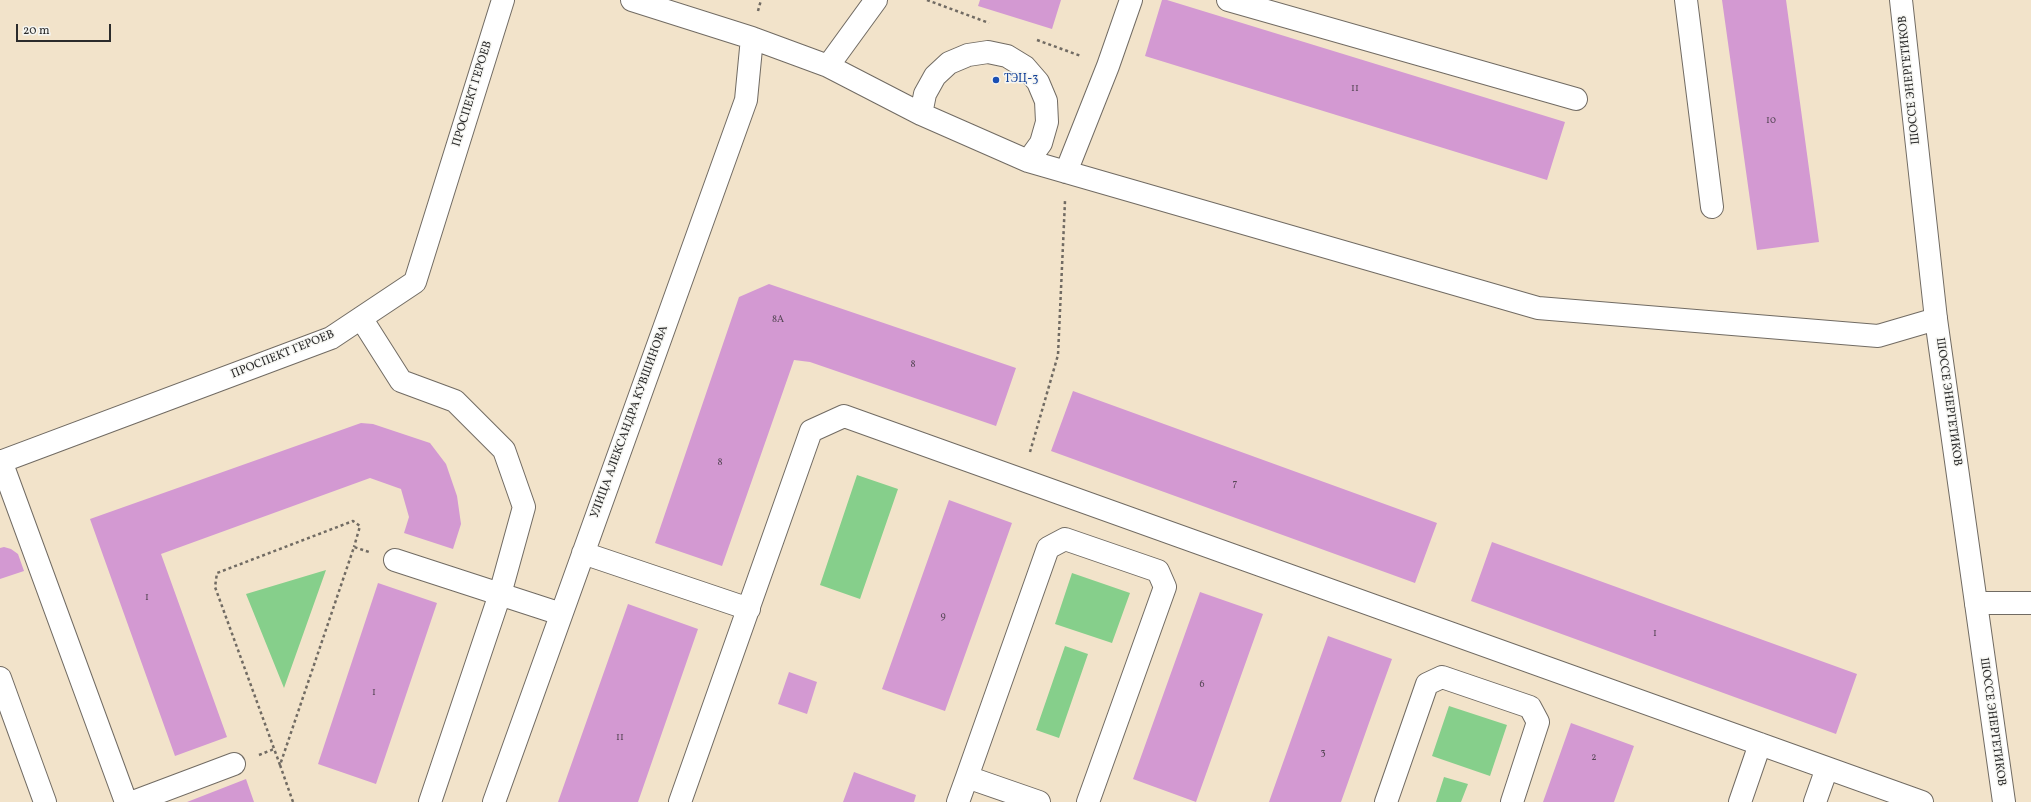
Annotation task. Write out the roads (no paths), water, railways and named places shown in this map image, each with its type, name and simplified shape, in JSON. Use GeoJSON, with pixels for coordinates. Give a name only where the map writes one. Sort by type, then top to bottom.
{"type":"FeatureCollection","features":[{"type":"Feature","properties":{"kind":"street","name":"ПРОСПЕКТ ГЕРОЕВ"},"geometry":{"type":"LineString","coordinates":[[1,462],[331,338],[415,282],[503,0]]}},
{"type":"Feature","properties":{"kind":"street"},"geometry":{"type":"LineString","coordinates":[[632,0],[752,38],[828,66],[921,114],[1028,160],[1538,308],[1878,336],[1936,319]]}},
{"type":"Feature","properties":{"kind":"street"},"geometry":{"type":"LineString","coordinates":[[828,66],[876,0]]}},
{"type":"Feature","properties":{"kind":"street"},"geometry":{"type":"LineString","coordinates":[[1066,172],[1131,0]]}},
{"type":"Feature","properties":{"kind":"street"},"geometry":{"type":"LineString","coordinates":[[1228,0],[1576,99]]}},
{"type":"Feature","properties":{"kind":"street"},"geometry":{"type":"LineString","coordinates":[[1686,0],[1712,206]]}},
{"type":"Feature","properties":{"kind":"street","name":"ШОССЕ ЭНЕРГЕТИКОВ"},"geometry":{"type":"LineString","coordinates":[[1901,0],[1936,319],[2004,802]]}},
{"type":"Feature","properties":{"kind":"street","name":"УЛИЦА АЛЕКСАНДРА КУВШИНОВА"},"geometry":{"type":"LineString","coordinates":[[494,802],[746,100],[752,38]]}},
{"type":"Feature","properties":{"kind":"street"},"geometry":{"type":"LineString","coordinates":[[921,114],[925,94],[935,76],[949,63],[968,55],[988,52],[1007,56],[1025,67],[1038,82],[1046,101],[1047,122],[1041,143],[1028,160]]}},
{"type":"Feature","properties":{"kind":"street"},"geometry":{"type":"LineString","coordinates":[[361,318],[401,381],[455,401],[504,450],[524,507],[500,594],[430,802]]}},
{"type":"Feature","properties":{"kind":"street"},"geometry":{"type":"LineString","coordinates":[[680,802],[811,431],[844,416],[1922,802]]}},
{"type":"Feature","properties":{"kind":"street"},"geometry":{"type":"LineString","coordinates":[[1,462],[126,802]]}},
{"type":"Feature","properties":{"kind":"street"},"geometry":{"type":"LineString","coordinates":[[958,802],[1048,548],[1066,539],[1158,571],[1165,587],[1088,802]]}},
{"type":"Feature","properties":{"kind":"street"},"geometry":{"type":"LineString","coordinates":[[583,553],[749,609]]}},
{"type":"Feature","properties":{"kind":"street"},"geometry":{"type":"LineString","coordinates":[[396,560],[561,614]]}},
{"type":"Feature","properties":{"kind":"street"},"geometry":{"type":"LineString","coordinates":[[1976,603],[2031,603]]}},
{"type":"Feature","properties":{"kind":"street"},"geometry":{"type":"LineString","coordinates":[[1386,802],[1427,684],[1442,677],[1530,707],[1538,722],[1512,802]]}},
{"type":"Feature","properties":{"kind":"street"},"geometry":{"type":"LineString","coordinates":[[0,678],[45,802]]}},
{"type":"Feature","properties":{"kind":"street"},"geometry":{"type":"LineString","coordinates":[[1740,802],[1760,744]]}},
{"type":"Feature","properties":{"kind":"street"},"geometry":{"type":"LineString","coordinates":[[133,802],[234,764]]}},
{"type":"Feature","properties":{"kind":"street"},"geometry":{"type":"LineString","coordinates":[[1815,802],[1827,768]]}},
{"type":"Feature","properties":{"kind":"street"},"geometry":{"type":"LineString","coordinates":[[967,777],[1038,802]]}},
{"type":"Feature","properties":{"kind":"place","name":"ТЭЦ-3"},"geometry":{"type":"Point","coordinates":[996,80]}}]}
